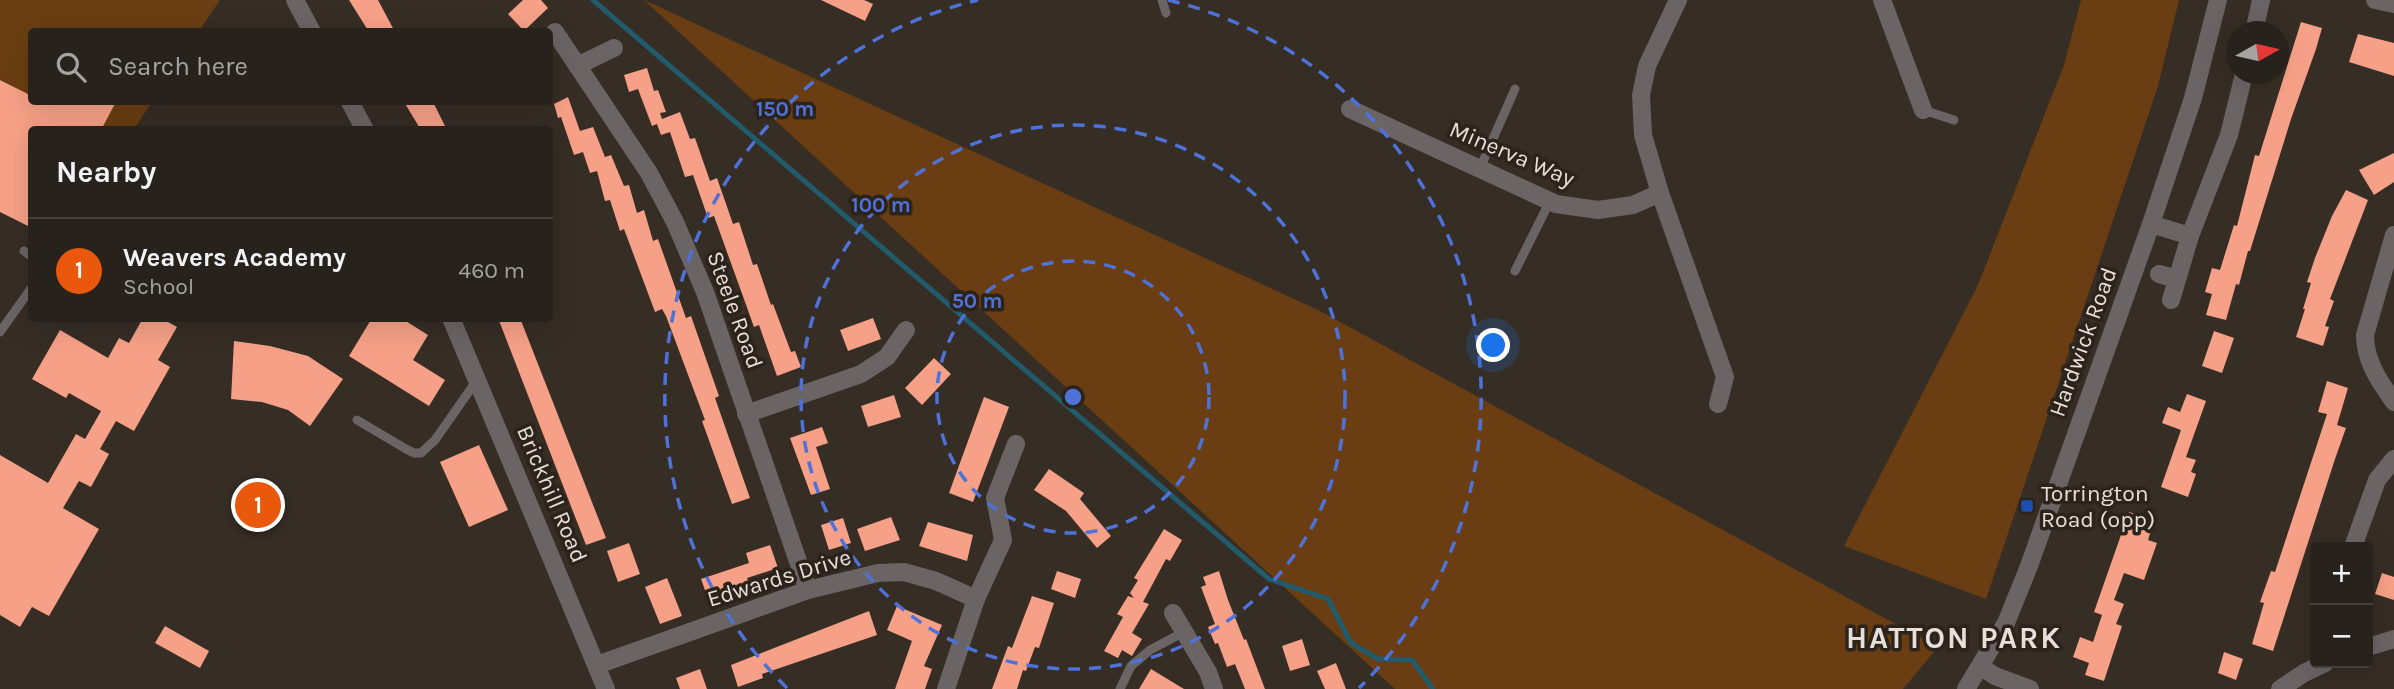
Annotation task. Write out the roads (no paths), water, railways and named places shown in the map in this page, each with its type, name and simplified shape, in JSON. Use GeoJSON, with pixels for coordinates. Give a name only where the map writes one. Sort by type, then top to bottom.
{"type":"FeatureCollection","features":[{"type":"Feature","properties":{"kind":"street"},"geometry":{"type":"LineString","coordinates":[[295,0],[310,28]]}},
{"type":"Feature","properties":{"kind":"street"},"geometry":{"type":"LineString","coordinates":[[1678,0],[1647,66],[1641,95],[1643,135],[1660,192],[1725,377],[1718,404]]}},
{"type":"Feature","properties":{"kind":"street"},"geometry":{"type":"LineString","coordinates":[[1882,0],[1923,110]]}},
{"type":"Feature","properties":{"kind":"street","name":"Hardwick Road"},"geometry":{"type":"LineString","coordinates":[[1966,689],[2006,623],[2029,566],[2151,224],[2193,98],[2218,0]]}},
{"type":"Feature","properties":{"kind":"street"},"geometry":{"type":"LineString","coordinates":[[2256,21],[2261,0]]}},
{"type":"Feature","properties":{"kind":"street"},"geometry":{"type":"LineString","coordinates":[[2375,0],[2394,4]]}},
{"type":"Feature","properties":{"kind":"street","name":"Steele Road"},"geometry":{"type":"LineString","coordinates":[[555,32],[649,173],[676,222],[705,292],[808,590]]}},
{"type":"Feature","properties":{"kind":"street"},"geometry":{"type":"LineString","coordinates":[[578,66],[614,48]]}},
{"type":"Feature","properties":{"kind":"street"},"geometry":{"type":"LineString","coordinates":[[2171,300],[2190,236],[2229,135],[2242,84]]}},
{"type":"Feature","properties":{"kind":"street"},"geometry":{"type":"LineString","coordinates":[[351,105],[363,126]]}},
{"type":"Feature","properties":{"kind":"street","name":"Minerva Way"},"geometry":{"type":"LineString","coordinates":[[1350,109],[1550,201],[1598,210],[1633,205],[1660,192]]}},
{"type":"Feature","properties":{"kind":"street"},"geometry":{"type":"LineString","coordinates":[[2151,224],[2190,236]]}},
{"type":"Feature","properties":{"kind":"street"},"geometry":{"type":"LineString","coordinates":[[2394,235],[2365,335],[2365,349],[2371,367],[2394,402]]}},
{"type":"Feature","properties":{"kind":"street"},"geometry":{"type":"LineString","coordinates":[[2159,274],[2177,279]]}},
{"type":"Feature","properties":{"kind":"street","name":"Brickhill Road"},"geometry":{"type":"LineString","coordinates":[[453,322],[606,689]]}},
{"type":"Feature","properties":{"kind":"street"},"geometry":{"type":"LineString","coordinates":[[746,414],[861,374],[887,357],[906,330]]}},
{"type":"Feature","properties":{"kind":"street"},"geometry":{"type":"LineString","coordinates":[[946,689],[976,599],[1003,540],[995,498],[1016,444]]}},
{"type":"Feature","properties":{"kind":"street"},"geometry":{"type":"LineString","coordinates":[[2355,542],[2377,480],[2394,459]]}},
{"type":"Feature","properties":{"kind":"street","name":"Edwards Drive"},"geometry":{"type":"LineString","coordinates":[[597,665],[808,590],[878,573],[904,572],[936,581],[976,599]]}},
{"type":"Feature","properties":{"kind":"street"},"geometry":{"type":"LineString","coordinates":[[1173,613],[1208,672],[1214,689]]}},
{"type":"Feature","properties":{"kind":"street"},"geometry":{"type":"LineString","coordinates":[[2373,645],[2394,639]]}},
{"type":"Feature","properties":{"kind":"street"},"geometry":{"type":"LineString","coordinates":[[1981,667],[1995,676],[2030,689]]}},
{"type":"Feature","properties":{"kind":"street"},"geometry":{"type":"LineString","coordinates":[[2280,689],[2315,668]]}},
{"type":"Feature","properties":{"kind":"lane"},"geometry":{"type":"LineString","coordinates":[[1162,0],[1166,13]]}},
{"type":"Feature","properties":{"kind":"lane"},"geometry":{"type":"LineString","coordinates":[[1480,168],[1515,89]]}},
{"type":"Feature","properties":{"kind":"lane"},"geometry":{"type":"LineString","coordinates":[[1923,110],[1954,120]]}},
{"type":"Feature","properties":{"kind":"lane"},"geometry":{"type":"LineString","coordinates":[[1515,271],[1550,201]]}},
{"type":"Feature","properties":{"kind":"lane"},"geometry":{"type":"LineString","coordinates":[[0,332],[28,294]]}},
{"type":"Feature","properties":{"kind":"lane"},"geometry":{"type":"LineString","coordinates":[[357,420],[406,449],[421,453],[435,440],[477,380]]}},
{"type":"Feature","properties":{"kind":"lane"},"geometry":{"type":"LineString","coordinates":[[1120,689],[1131,666],[1150,650],[1184,632]]}},
{"type":"Feature","properties":{"kind":"waterway"},"geometry":{"type":"LineString","coordinates":[[593,0],[1269,579],[1328,599],[1351,643],[1378,659],[1412,660],[1433,689]]}},
{"type":"Feature","properties":{"kind":"place","name":"Weavers Academy"},"geometry":{"type":"Point","coordinates":[258,505]}},
{"type":"Feature","properties":{"kind":"place","name":"Torrington Road (opp)"},"geometry":{"type":"Point","coordinates":[2027,506]}},
{"type":"Feature","properties":{"kind":"district","name":"HATTON PARK"},"geometry":{"type":"Point","coordinates":[1954,638]}}]}
